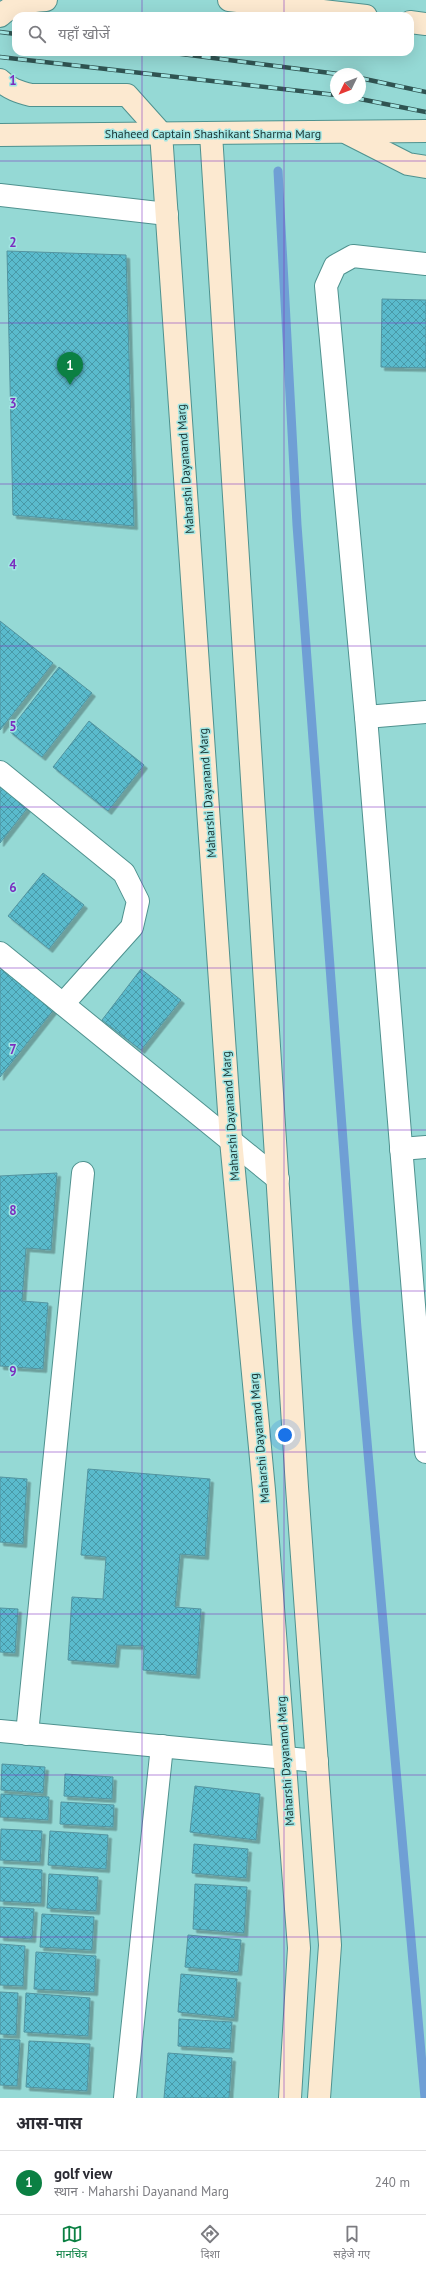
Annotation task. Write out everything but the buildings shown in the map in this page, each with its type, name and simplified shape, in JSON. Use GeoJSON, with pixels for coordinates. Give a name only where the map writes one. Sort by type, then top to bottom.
{"type":"FeatureCollection","features":[{"type":"Feature","properties":{"kind":"street"},"geometry":{"type":"LineString","coordinates":[[0,16],[7,9],[20,2],[46,0]]}},
{"type":"Feature","properties":{"kind":"street"},"geometry":{"type":"LineString","coordinates":[[229,0],[332,12]]}},
{"type":"Feature","properties":{"kind":"street"},"geometry":{"type":"LineString","coordinates":[[414,22],[426,24]]}},
{"type":"Feature","properties":{"kind":"street"},"geometry":{"type":"LineString","coordinates":[[0,80],[5,85],[17,92],[31,95],[127,95],[161,133]]}},
{"type":"Feature","properties":{"kind":"street","name":"Shaheed Captain Shashikant Sharma Marg"},"geometry":{"type":"LineString","coordinates":[[0,135],[426,131]]}},
{"type":"Feature","properties":{"kind":"street"},"geometry":{"type":"LineString","coordinates":[[346,132],[408,164],[426,167]]}},
{"type":"Feature","properties":{"kind":"street","name":"Maharshi Dayanand Marg"},"geometry":{"type":"LineString","coordinates":[[161,133],[231,1140],[264,1490],[299,1948],[290,2098]]}},
{"type":"Feature","properties":{"kind":"street"},"geometry":{"type":"LineString","coordinates":[[211,134],[278,1179],[330,1945],[319,2098]]}},
{"type":"Feature","properties":{"kind":"street"},"geometry":{"type":"LineString","coordinates":[[0,195],[167,214]]}},
{"type":"Feature","properties":{"kind":"street"},"geometry":{"type":"LineString","coordinates":[[426,264],[353,256],[335,266],[326,286],[366,717],[400,1149],[422,1355],[426,1452]]}},
{"type":"Feature","properties":{"kind":"street"},"geometry":{"type":"LineString","coordinates":[[366,717],[426,712]]}},
{"type":"Feature","properties":{"kind":"street"},"geometry":{"type":"LineString","coordinates":[[0,772],[124,873],[138,901],[132,927],[63,1004]]}},
{"type":"Feature","properties":{"kind":"street"},"geometry":{"type":"LineString","coordinates":[[0,953],[278,1179]]}},
{"type":"Feature","properties":{"kind":"street"},"geometry":{"type":"LineString","coordinates":[[400,1149],[426,1147]]}},
{"type":"Feature","properties":{"kind":"street"},"geometry":{"type":"LineString","coordinates":[[27,1734],[83,1174]]}},
{"type":"Feature","properties":{"kind":"street"},"geometry":{"type":"LineString","coordinates":[[0,1731],[317,1761]]}},
{"type":"Feature","properties":{"kind":"street"},"geometry":{"type":"LineString","coordinates":[[125,2098],[162,1746]]}},
{"type":"Feature","properties":{"kind":"waterway"},"geometry":{"type":"LineString","coordinates":[[278,171],[297,525],[357,1328],[425,2098]]}},
{"type":"Feature","properties":{"kind":"railway"},"geometry":{"type":"LineString","coordinates":[[0,32],[12,34]]}},
{"type":"Feature","properties":{"kind":"railway"},"geometry":{"type":"LineString","coordinates":[[197,56],[330,73]]}},
{"type":"Feature","properties":{"kind":"railway"},"geometry":{"type":"LineString","coordinates":[[0,57],[330,94]]}},
{"type":"Feature","properties":{"kind":"railway"},"geometry":{"type":"LineString","coordinates":[[366,79],[426,92]]}},
{"type":"Feature","properties":{"kind":"railway"},"geometry":{"type":"LineString","coordinates":[[366,100],[426,112]]}},
{"type":"Feature","properties":{"kind":"place","name":"golf view"},"geometry":{"type":"Point","coordinates":[70,385]}}]}
